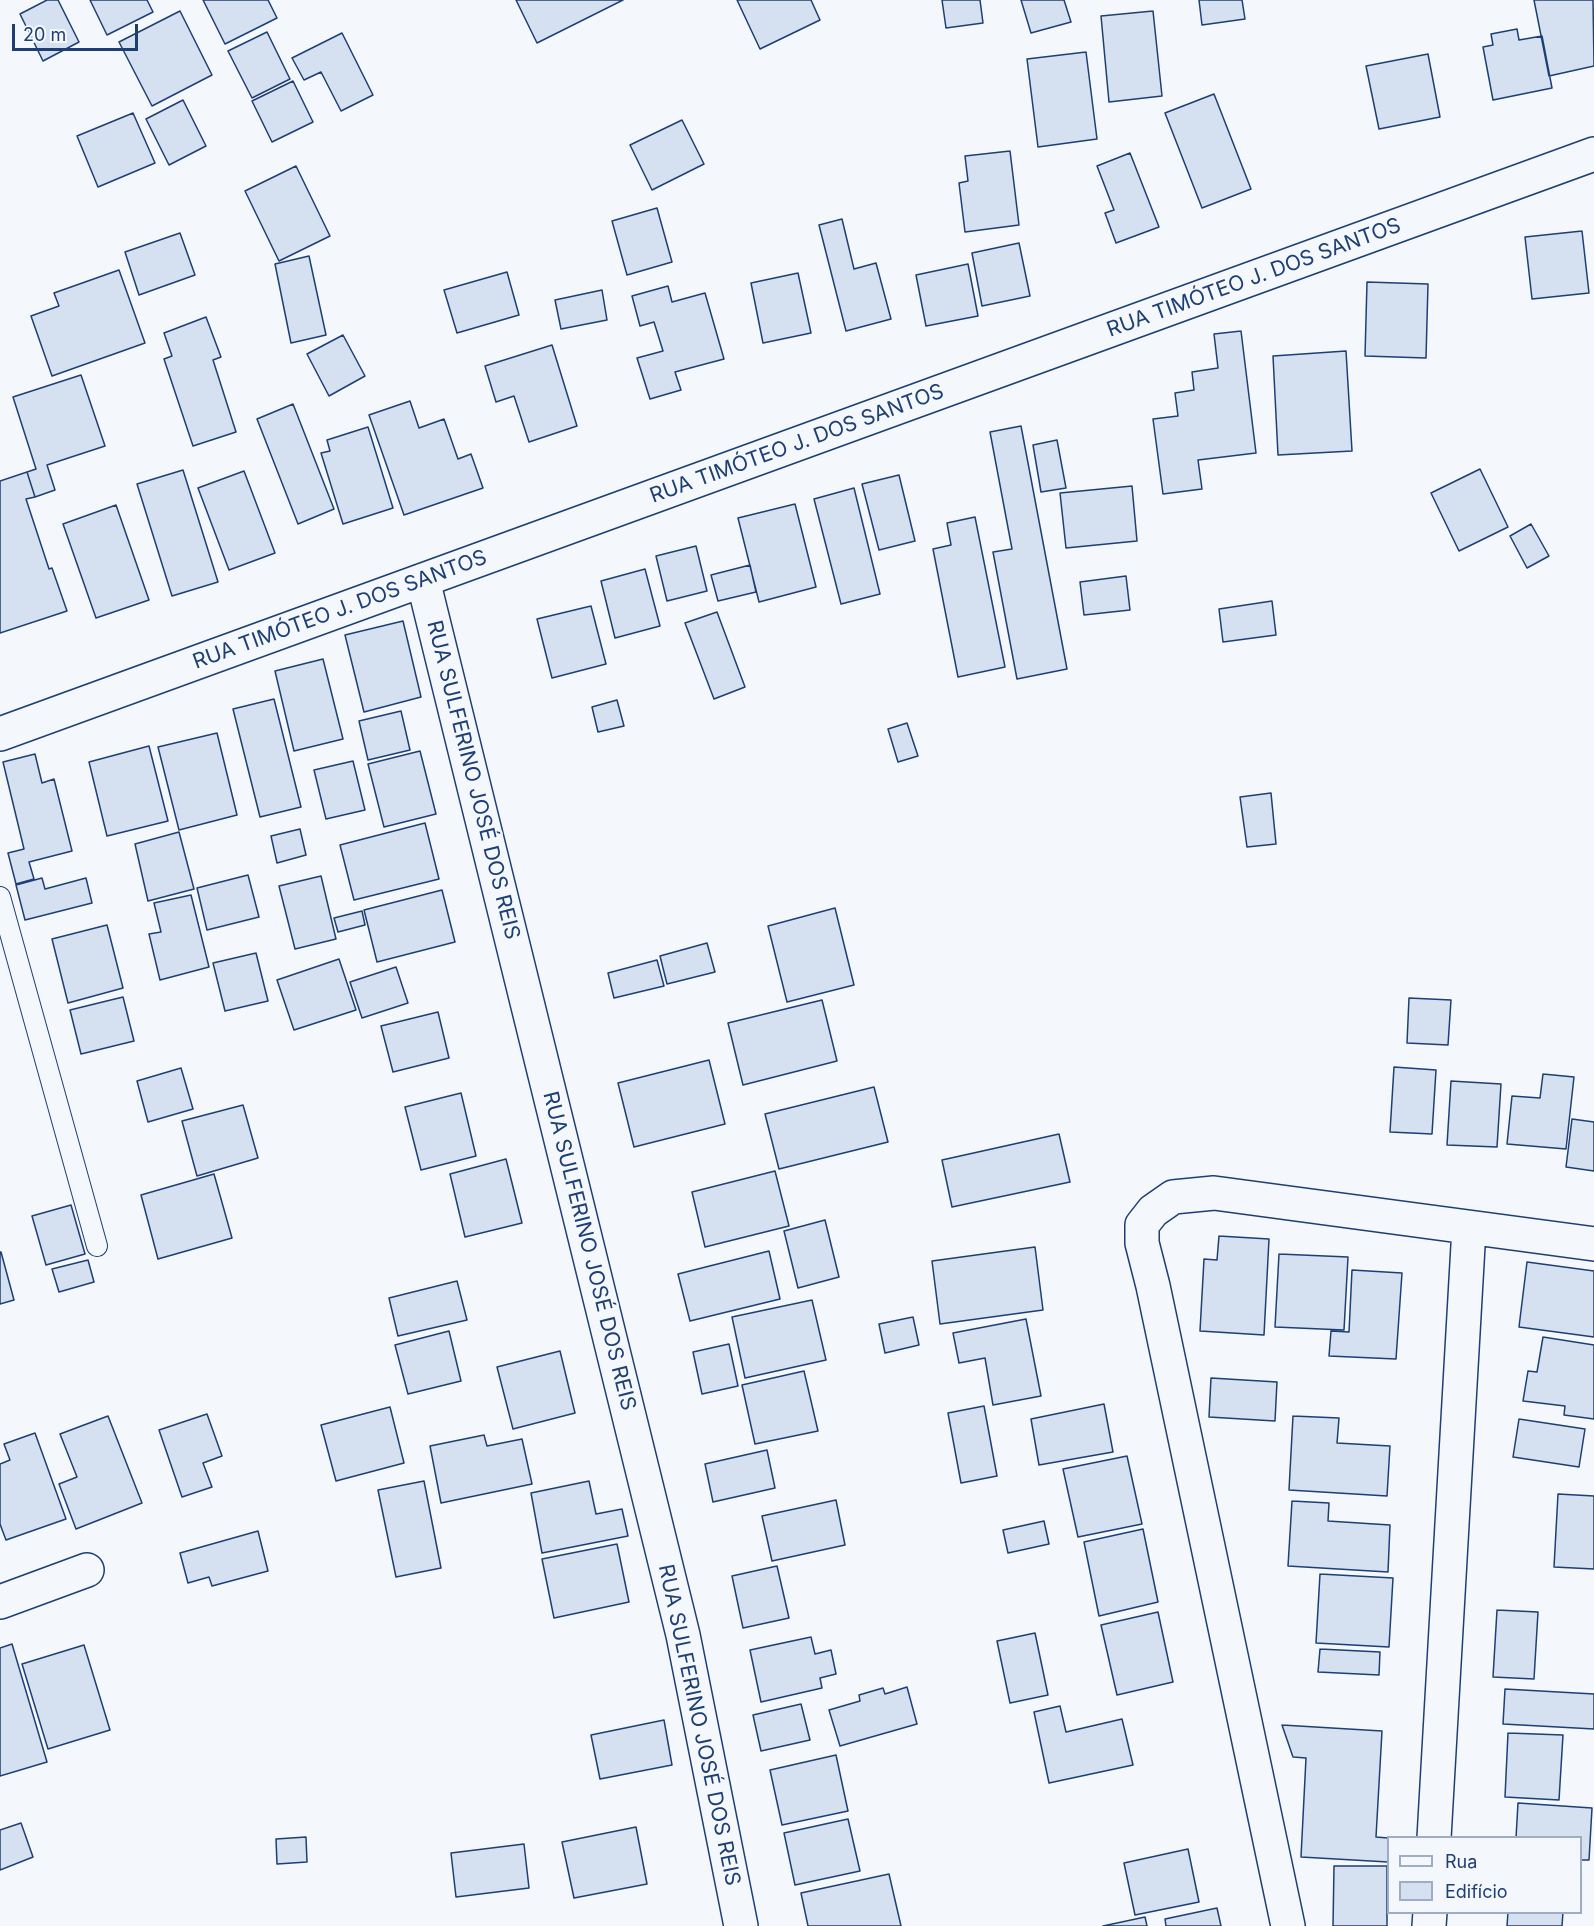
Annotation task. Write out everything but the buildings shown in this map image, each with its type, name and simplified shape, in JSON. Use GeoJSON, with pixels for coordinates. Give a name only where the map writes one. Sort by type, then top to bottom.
{"type":"FeatureCollection","features":[{"type":"Feature","properties":{"kind":"street","name":"RUA TIMÓTEO J. DOS SANTOS"},"geometry":{"type":"LineString","coordinates":[[0,734],[1594,154]]}},
{"type":"Feature","properties":{"kind":"street","name":"RUA SULFERINO JOSÉ DOS REIS"},"geometry":{"type":"LineString","coordinates":[[423,580],[683,1635],[741,1926]]}},
{"type":"Feature","properties":{"kind":"street"},"geometry":{"type":"LineString","coordinates":[[1288,1926],[1142,1243],[1142,1225],[1153,1211],[1173,1197],[1214,1193],[1594,1244]]}},
{"type":"Feature","properties":{"kind":"street"},"geometry":{"type":"LineString","coordinates":[[1434,1836],[1469,1227]]}},
{"type":"Feature","properties":{"kind":"street"},"geometry":{"type":"LineString","coordinates":[[0,1602],[87,1570]]}},
{"type":"Feature","properties":{"kind":"lane"},"geometry":{"type":"LineString","coordinates":[[0,897],[97,1246]]}}]}
